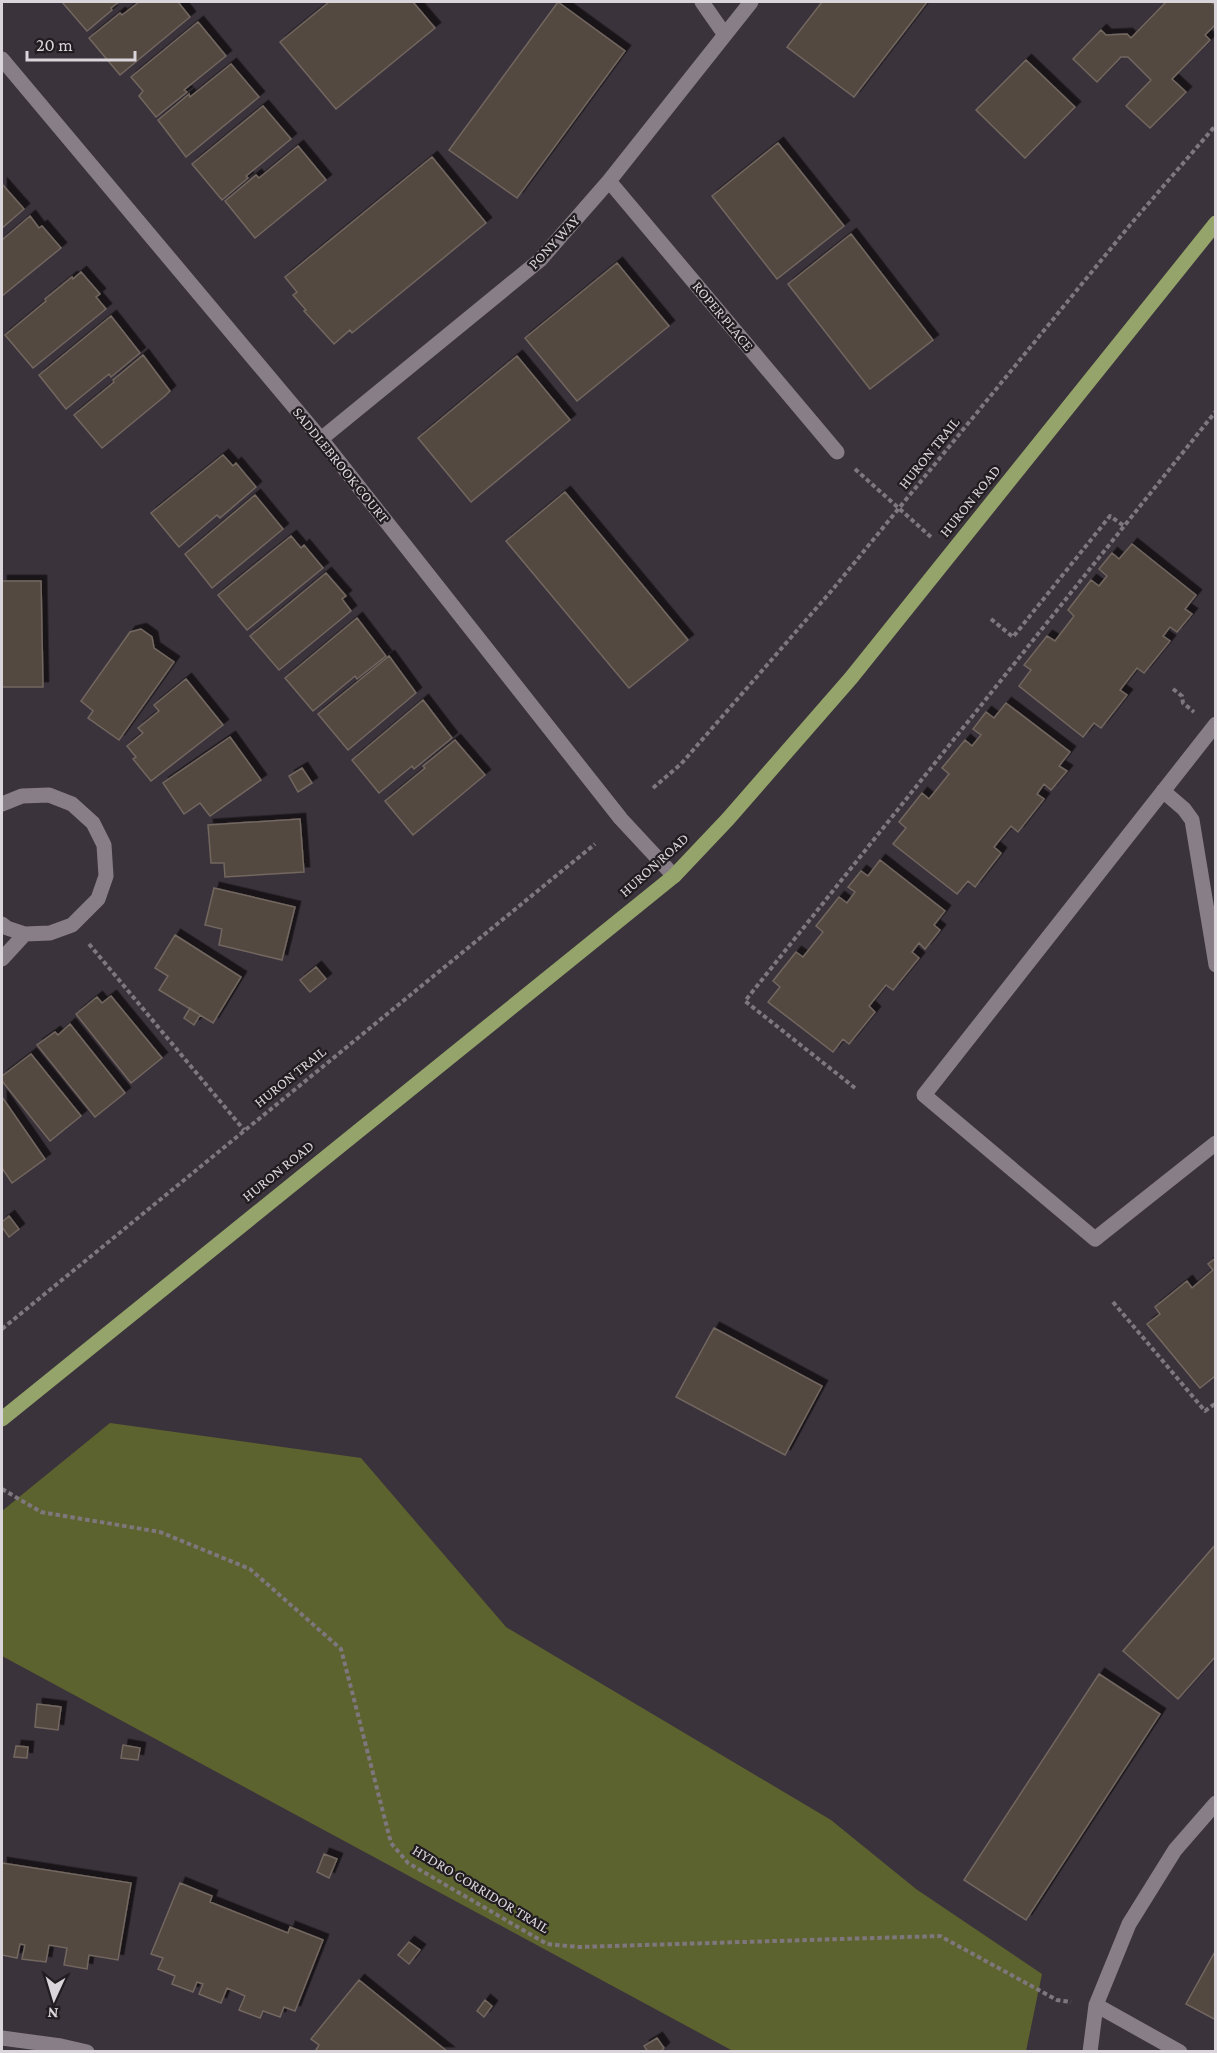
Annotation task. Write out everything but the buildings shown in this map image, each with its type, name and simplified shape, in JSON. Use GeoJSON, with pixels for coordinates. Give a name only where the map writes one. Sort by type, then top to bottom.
{"type":"FeatureCollection","features":[{"type":"Feature","properties":{"kind":"main road","name":"HURON ROAD"},"geometry":{"type":"LineString","coordinates":[[2,1419],[674,876],[728,819],[851,678],[1215,223]]}},
{"type":"Feature","properties":{"kind":"street"},"geometry":{"type":"LineString","coordinates":[[702,2],[725,35]]}},
{"type":"Feature","properties":{"kind":"street","name":"PONY WAY"},"geometry":{"type":"LineString","coordinates":[[321,439],[540,261],[609,181],[751,2]]}},
{"type":"Feature","properties":{"kind":"street","name":"SADDLEBROOK COURT"},"geometry":{"type":"LineString","coordinates":[[2,59],[321,439],[621,819],[674,876]]}},
{"type":"Feature","properties":{"kind":"street","name":"ROPER PLACE"},"geometry":{"type":"LineString","coordinates":[[609,181],[837,452]]}},
{"type":"Feature","properties":{"kind":"street"},"geometry":{"type":"LineString","coordinates":[[1215,724],[924,1095],[1095,1239],[1215,1143]]}},
{"type":"Feature","properties":{"kind":"street"},"geometry":{"type":"LineString","coordinates":[[1163,791],[1184,809],[1192,820],[1215,965]]}},
{"type":"Feature","properties":{"kind":"street"},"geometry":{"type":"LineString","coordinates":[[2,804],[22,796],[49,795],[72,804],[93,823],[104,845],[106,876],[98,899],[72,925],[50,933],[25,934],[2,924]]}},
{"type":"Feature","properties":{"kind":"street"},"geometry":{"type":"LineString","coordinates":[[2,959],[25,934]]}},
{"type":"Feature","properties":{"kind":"street"},"geometry":{"type":"LineString","coordinates":[[1090,2052],[1096,2006],[1129,1924],[1175,1850],[1215,1803]]}},
{"type":"Feature","properties":{"kind":"street"},"geometry":{"type":"LineString","coordinates":[[1096,2006],[1180,2052]]}},
{"type":"Feature","properties":{"kind":"street"},"geometry":{"type":"LineString","coordinates":[[2,2037],[87,2052]]}},
{"type":"Feature","properties":{"kind":"path","name":"HURON TRAIL"},"geometry":{"type":"LineString","coordinates":[[653,788],[681,764],[833,590],[1130,225],[1215,125]]}},
{"type":"Feature","properties":{"kind":"path"},"geometry":{"type":"LineString","coordinates":[[855,1088],[745,1001],[1215,411]]}},
{"type":"Feature","properties":{"kind":"path"},"geometry":{"type":"LineString","coordinates":[[837,452],[950,555]]}},
{"type":"Feature","properties":{"kind":"path"},"geometry":{"type":"LineString","coordinates":[[991,619],[1013,637],[1110,516],[1124,526]]}},
{"type":"Feature","properties":{"kind":"path"},"geometry":{"type":"LineString","coordinates":[[1173,689],[1182,696],[1183,704],[1197,714]]}},
{"type":"Feature","properties":{"kind":"path","name":"HURON TRAIL"},"geometry":{"type":"LineString","coordinates":[[2,1329],[595,844]]}},
{"type":"Feature","properties":{"kind":"path"},"geometry":{"type":"LineString","coordinates":[[72,925],[244,1130]]}},
{"type":"Feature","properties":{"kind":"path"},"geometry":{"type":"LineString","coordinates":[[1113,1302],[1205,1411],[1215,1403]]}},
{"type":"Feature","properties":{"kind":"path","name":"HYDRO CORRIDOR TRAIL"},"geometry":{"type":"LineString","coordinates":[[2,1489],[41,1512],[160,1532],[250,1569],[341,1648],[391,1843],[408,1863],[548,1944],[579,1947],[940,1936],[1058,2000],[1096,2006]]}},
{"type":"Feature","properties":{"kind":"green space"},"geometry":{"type":"Polygon","coordinates":[[[110,1423],[361,1458],[506,1627],[831,1820],[916,1889],[1042,1974],[1026,2051],[733,2051],[2,1656],[2,1511],[110,1423]]]}}]}
